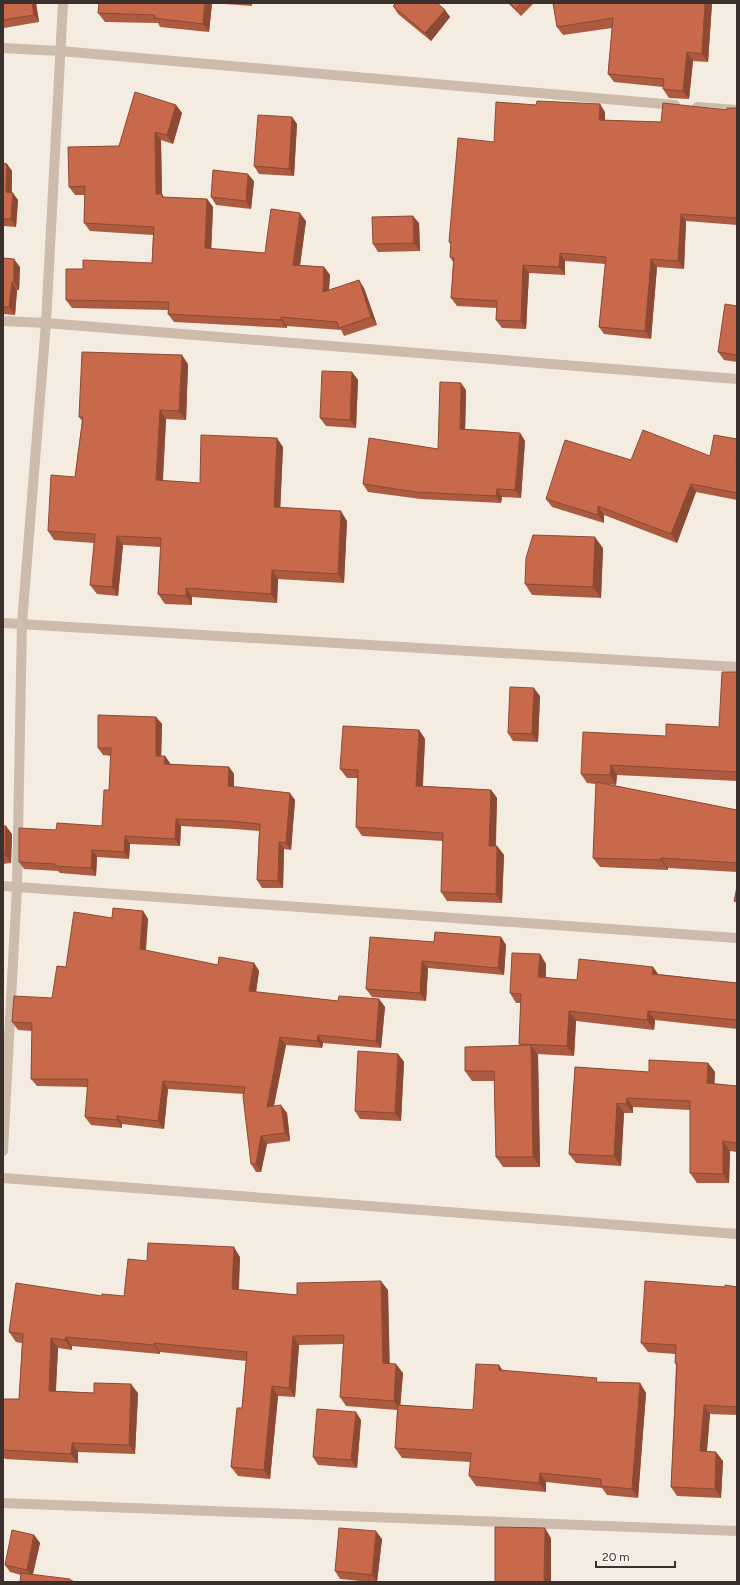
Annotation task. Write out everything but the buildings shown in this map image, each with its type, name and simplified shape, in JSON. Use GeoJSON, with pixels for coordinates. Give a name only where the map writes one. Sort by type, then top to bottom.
{"type":"FeatureCollection","features":[{"type":"Feature","properties":{"kind":"street"},"geometry":{"type":"LineString","coordinates":[[3,1151],[17,887],[22,624],[46,323],[63,3]]}},
{"type":"Feature","properties":{"kind":"street"},"geometry":{"type":"LineString","coordinates":[[3,48],[60,51],[737,110]]}},
{"type":"Feature","properties":{"kind":"street"},"geometry":{"type":"LineString","coordinates":[[3,321],[46,323],[737,380]]}},
{"type":"Feature","properties":{"kind":"street"},"geometry":{"type":"LineString","coordinates":[[3,623],[737,667]]}},
{"type":"Feature","properties":{"kind":"street"},"geometry":{"type":"LineString","coordinates":[[3,886],[737,938]]}},
{"type":"Feature","properties":{"kind":"street"},"geometry":{"type":"LineString","coordinates":[[3,1178],[737,1234]]}},
{"type":"Feature","properties":{"kind":"street"},"geometry":{"type":"LineString","coordinates":[[3,1503],[737,1531]]}}]}
